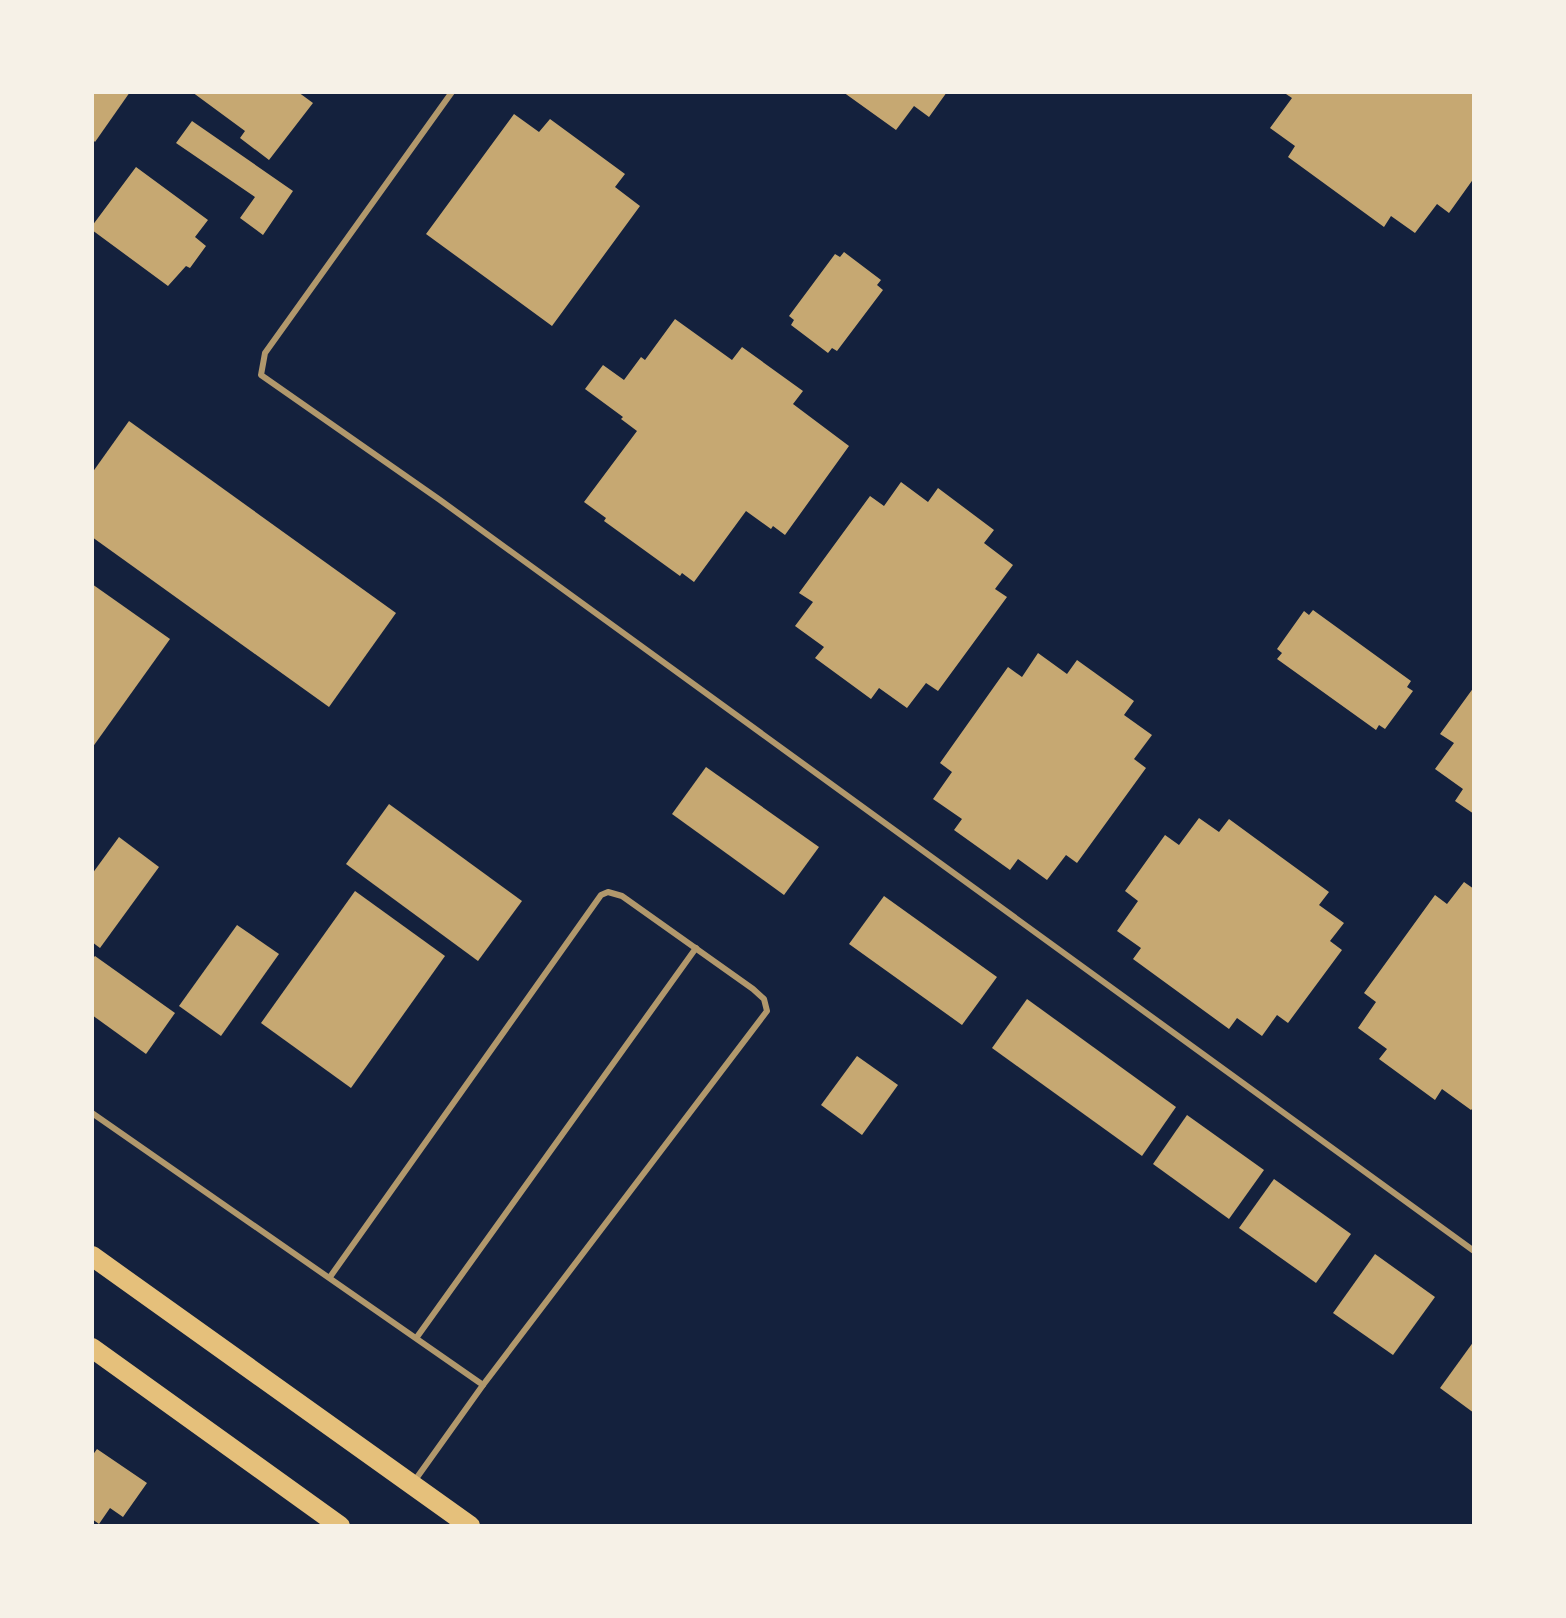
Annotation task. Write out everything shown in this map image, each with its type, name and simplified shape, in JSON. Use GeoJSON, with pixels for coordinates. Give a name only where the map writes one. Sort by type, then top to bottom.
{"type":"FeatureCollection","features":[{"type":"Feature","properties":{"kind":"main road"},"geometry":{"type":"LineString","coordinates":[[92,1256],[470,1526]]}},
{"type":"Feature","properties":{"kind":"main road"},"geometry":{"type":"LineString","coordinates":[[92,1348],[340,1526]]}},
{"type":"Feature","properties":{"kind":"lane"},"geometry":{"type":"LineString","coordinates":[[452,92],[265,353],[261,375],[479,528],[1474,1251]]}},
{"type":"Feature","properties":{"kind":"lane"},"geometry":{"type":"LineString","coordinates":[[330,1277],[601,895],[608,892],[622,896],[764,999],[767,1011],[483,1385],[412,1484]]}},
{"type":"Feature","properties":{"kind":"lane"},"geometry":{"type":"LineString","coordinates":[[417,1337],[696,948]]}},
{"type":"Feature","properties":{"kind":"lane"},"geometry":{"type":"LineString","coordinates":[[92,1113],[483,1385]]}},
{"type":"Feature","properties":{"kind":"building"},"geometry":{"type":"Polygon","coordinates":[[[92,92],[130,92],[95,142],[92,139],[92,92]]]}},
{"type":"Feature","properties":{"kind":"building"},"geometry":{"type":"Polygon","coordinates":[[[192,92],[298,92],[313,103],[269,160],[240,138],[245,131],[192,92]]]}},
{"type":"Feature","properties":{"kind":"building"},"geometry":{"type":"Polygon","coordinates":[[[843,92],[947,92],[929,117],[914,106],[896,130],[843,92]]]}},
{"type":"Feature","properties":{"kind":"building"},"geometry":{"type":"Polygon","coordinates":[[[1283,92],[1474,92],[1474,178],[1449,213],[1437,204],[1415,233],[1391,216],[1384,227],[1288,157],[1295,146],[1270,128],[1292,98],[1283,92]]]}},
{"type":"Feature","properties":{"kind":"building"},"geometry":{"type":"Polygon","coordinates":[[[514,114],[539,132],[550,119],[625,174],[615,187],[640,206],[552,326],[426,234],[514,114]]]}},
{"type":"Feature","properties":{"kind":"building"},"geometry":{"type":"Polygon","coordinates":[[[192,121],[293,191],[263,235],[240,218],[255,197],[176,143],[192,121]]]}},
{"type":"Feature","properties":{"kind":"building"},"geometry":{"type":"Polygon","coordinates":[[[136,167],[208,220],[195,237],[206,246],[190,268],[186,266],[168,286],[92,230],[136,167]]]}},
{"type":"Feature","properties":{"kind":"building"},"geometry":{"type":"Polygon","coordinates":[[[844,252],[881,280],[877,285],[883,290],[837,351],[832,348],[828,353],[791,325],[794,320],[789,316],[835,254],[840,257],[844,252]]]}},
{"type":"Feature","properties":{"kind":"building"},"geometry":{"type":"Polygon","coordinates":[[[675,319],[732,360],[742,347],[803,391],[793,404],[849,446],[785,535],[746,511],[694,582],[682,573],[680,576],[604,521],[606,518],[584,502],[637,431],[585,389],[603,365],[624,380],[641,357],[645,360],[675,319]]]}},
{"type":"Feature","properties":{"kind":"building"},"geometry":{"type":"Polygon","coordinates":[[[129,421],[396,613],[329,707],[92,537],[92,473],[129,421]]]}},
{"type":"Feature","properties":{"kind":"building"},"geometry":{"type":"Polygon","coordinates":[[[901,482],[928,502],[938,488],[994,530],[984,543],[1013,565],[995,589],[1007,597],[938,691],[926,683],[907,708],[879,688],[871,699],[815,658],[824,647],[795,626],[813,602],[799,593],[870,496],[884,506],[901,482]]]}},
{"type":"Feature","properties":{"kind":"building"},"geometry":{"type":"Polygon","coordinates":[[[92,584],[170,639],[92,748],[92,584]]]}},
{"type":"Feature","properties":{"kind":"building"},"geometry":{"type":"Polygon","coordinates":[[[1313,610],[1411,681],[1407,687],[1413,691],[1385,729],[1379,725],[1376,730],[1277,659],[1282,653],[1277,649],[1304,611],[1309,615],[1313,610]]]}},
{"type":"Feature","properties":{"kind":"building"},"geometry":{"type":"Polygon","coordinates":[[[1038,653],[1067,674],[1077,660],[1134,701],[1124,715],[1152,735],[1134,759],[1146,768],[1077,863],[1066,855],[1047,880],[1018,859],[1010,870],[954,830],[962,819],[933,799],[952,772],[940,763],[1008,667],[1022,677],[1038,653]]]}},
{"type":"Feature","properties":{"kind":"building"},"geometry":{"type":"Polygon","coordinates":[[[1474,687],[1474,814],[1455,801],[1463,789],[1435,769],[1454,743],[1440,734],[1474,687]]]}},
{"type":"Feature","properties":{"kind":"building"},"geometry":{"type":"Polygon","coordinates":[[[706,767],[819,847],[784,895],[672,814],[706,767]]]}},
{"type":"Feature","properties":{"kind":"building"},"geometry":{"type":"Polygon","coordinates":[[[389,804],[522,901],[478,961],[346,864],[389,804]]]}},
{"type":"Feature","properties":{"kind":"building"},"geometry":{"type":"Polygon","coordinates":[[[1199,818],[1219,832],[1229,819],[1329,892],[1319,905],[1344,923],[1330,941],[1342,950],[1288,1023],[1277,1015],[1262,1036],[1237,1018],[1229,1029],[1133,959],[1141,948],[1117,931],[1138,901],[1125,891],[1165,835],[1179,845],[1199,818]]]}},
{"type":"Feature","properties":{"kind":"building"},"geometry":{"type":"Polygon","coordinates":[[[119,837],[159,867],[100,948],[92,942],[92,874],[119,837]]]}},
{"type":"Feature","properties":{"kind":"building"},"geometry":{"type":"Polygon","coordinates":[[[1464,882],[1474,889],[1474,1107],[1471,1110],[1442,1089],[1435,1100],[1379,1059],[1387,1049],[1358,1028],[1376,1002],[1364,993],[1435,895],[1447,904],[1464,882]]]}},
{"type":"Feature","properties":{"kind":"building"},"geometry":{"type":"Polygon","coordinates":[[[355,891],[445,956],[351,1088],[261,1023],[355,891]]]}},
{"type":"Feature","properties":{"kind":"building"},"geometry":{"type":"Polygon","coordinates":[[[884,896],[997,977],[962,1025],[849,944],[884,896]]]}},
{"type":"Feature","properties":{"kind":"building"},"geometry":{"type":"Polygon","coordinates":[[[237,925],[279,954],[221,1036],[179,1006],[237,925]]]}},
{"type":"Feature","properties":{"kind":"building"},"geometry":{"type":"Polygon","coordinates":[[[95,956],[175,1013],[146,1054],[92,1015],[92,959],[95,956]]]}},
{"type":"Feature","properties":{"kind":"building"},"geometry":{"type":"Polygon","coordinates":[[[1027,999],[1176,1107],[1142,1156],[992,1048],[1027,999]]]}},
{"type":"Feature","properties":{"kind":"building"},"geometry":{"type":"Polygon","coordinates":[[[857,1056],[898,1085],[862,1135],[821,1105],[857,1056]]]}},
{"type":"Feature","properties":{"kind":"building"},"geometry":{"type":"Polygon","coordinates":[[[1187,1115],[1264,1170],[1229,1219],[1153,1164],[1187,1115]]]}},
{"type":"Feature","properties":{"kind":"building"},"geometry":{"type":"Polygon","coordinates":[[[1274,1179],[1351,1234],[1316,1283],[1239,1228],[1274,1179]]]}},
{"type":"Feature","properties":{"kind":"building"},"geometry":{"type":"Polygon","coordinates":[[[1375,1254],[1435,1297],[1393,1355],[1333,1313],[1375,1254]]]}},
{"type":"Feature","properties":{"kind":"building"},"geometry":{"type":"Polygon","coordinates":[[[1474,1341],[1474,1413],[1440,1388],[1474,1341]]]}},
{"type":"Feature","properties":{"kind":"building"},"geometry":{"type":"Polygon","coordinates":[[[97,1449],[147,1483],[123,1517],[110,1508],[99,1524],[92,1519],[92,1456],[97,1449]]]}}]}
